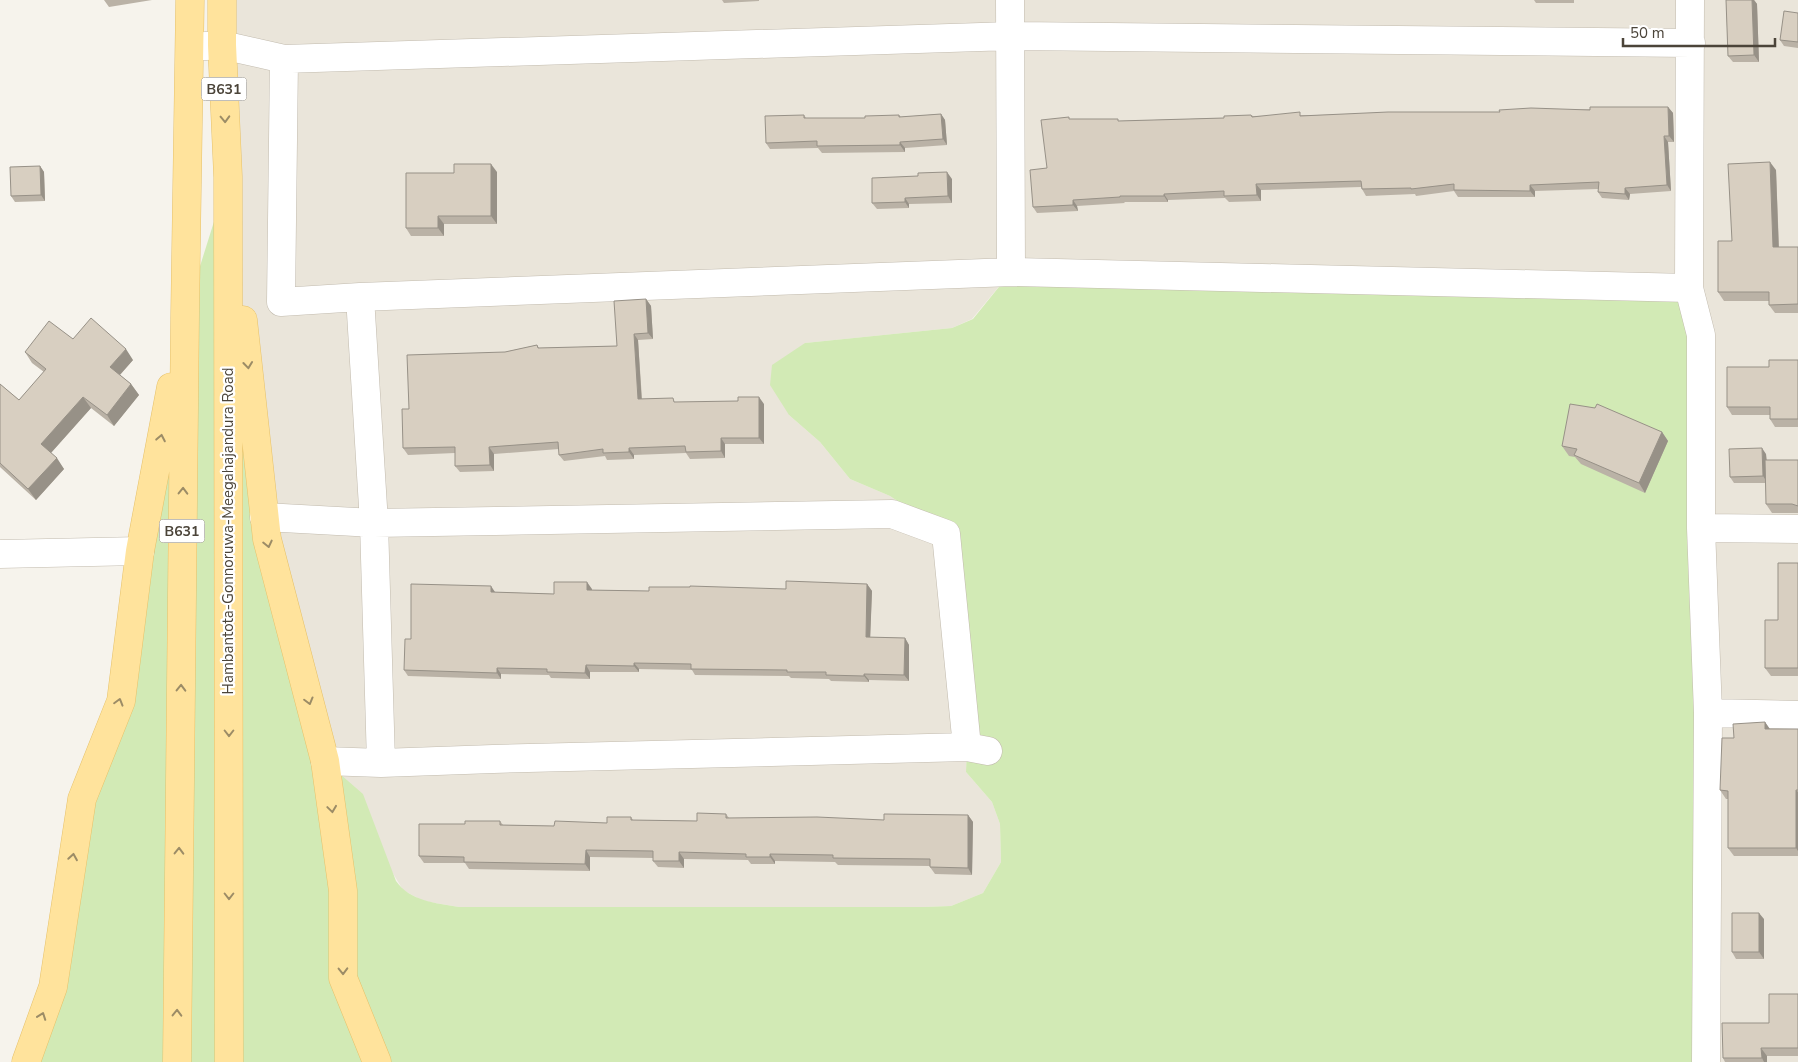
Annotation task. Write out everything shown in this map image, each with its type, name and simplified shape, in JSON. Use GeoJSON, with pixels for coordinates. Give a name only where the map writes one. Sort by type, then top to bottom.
{"type":"FeatureCollection","features":[{"type":"Feature","properties":{"kind":"main road","name":"B631"},"geometry":{"type":"LineString","coordinates":[[177,1062],[190,0]]}},
{"type":"Feature","properties":{"kind":"main road","name":"Hambantota-Gonnoruwa-Meegahajandura Road"},"geometry":{"type":"LineString","coordinates":[[222,0],[222,45],[228,177],[229,1062]]}},
{"type":"Feature","properties":{"kind":"main road"},"geometry":{"type":"LineString","coordinates":[[228,177],[267,539],[325,761],[343,891],[343,978],[377,1062]]}},
{"type":"Feature","properties":{"kind":"main road"},"geometry":{"type":"LineString","coordinates":[[26,1062],[53,986],[82,799],[121,701],[140,551],[185,314]]}},
{"type":"Feature","properties":{"kind":"street"},"geometry":{"type":"LineString","coordinates":[[1010,0],[1012,36],[1011,272]]}},
{"type":"Feature","properties":{"kind":"street"},"geometry":{"type":"LineString","coordinates":[[1690,0],[1689,288],[1701,335],[1701,528],[1708,714],[1706,1062]]}},
{"type":"Feature","properties":{"kind":"street"},"geometry":{"type":"LineString","coordinates":[[190,47],[222,45],[284,59],[1012,36],[1691,43]]}},
{"type":"Feature","properties":{"kind":"street"},"geometry":{"type":"LineString","coordinates":[[284,59],[280,302],[360,297],[1011,272],[1689,288]]}},
{"type":"Feature","properties":{"kind":"street"},"geometry":{"type":"LineString","coordinates":[[360,297],[374,523],[380,763]]}},
{"type":"Feature","properties":{"kind":"street"},"geometry":{"type":"LineString","coordinates":[[264,517],[374,523],[892,514],[946,534],[977,749],[380,763],[325,761]]}},
{"type":"Feature","properties":{"kind":"street"},"geometry":{"type":"LineString","coordinates":[[1701,528],[1798,529]]}},
{"type":"Feature","properties":{"kind":"street"},"geometry":{"type":"LineString","coordinates":[[0,554],[140,551]]}},
{"type":"Feature","properties":{"kind":"street"},"geometry":{"type":"LineString","coordinates":[[1708,714],[1798,715]]}},
{"type":"Feature","properties":{"kind":"shaded area"},"geometry":{"type":"Polygon","coordinates":[[[222,0],[1798,0],[1798,1062],[1706,1062],[1011,272],[972,319],[952,328],[805,343],[789,415],[820,442],[850,479],[890,496],[946,534],[967,747],[966,772],[992,802],[1000,824],[1001,862],[983,893],[951,906],[924,907],[459,907],[423,901],[403,890],[325,761],[267,539],[228,177],[222,0]]]}},
{"type":"Feature","properties":{"kind":"green space"},"geometry":{"type":"Polygon","coordinates":[[[228,177],[267,539],[325,761],[363,794],[396,881],[402,888],[408,893],[424,900],[459,907],[924,907],[951,906],[983,893],[1001,862],[1000,824],[992,802],[966,772],[967,747],[946,534],[890,496],[850,479],[820,442],[789,415],[770,385],[772,365],[805,343],[952,328],[973,319],[1011,272],[1689,288],[1706,1062],[26,1062],[82,799],[121,701],[185,314],[228,177]]]}},
{"type":"Feature","properties":{"kind":"building"},"geometry":{"type":"Polygon","coordinates":[[[1726,0],[1752,0],[1754,55],[1728,56],[1726,0]]]}},
{"type":"Feature","properties":{"kind":"building"},"geometry":{"type":"Polygon","coordinates":[[[1784,11],[1798,13],[1798,42],[1780,40],[1784,11]]]}},
{"type":"Feature","properties":{"kind":"building"},"geometry":{"type":"Polygon","coordinates":[[[1590,107],[1668,107],[1669,136],[1664,136],[1667,185],[1625,188],[1625,194],[1598,192],[1599,182],[1530,185],[1530,191],[1454,190],[1454,184],[1411,189],[1362,189],[1361,181],[1256,184],[1257,195],[1224,196],[1224,191],[1164,194],[1164,196],[1120,196],[1073,200],[1073,205],[1033,207],[1030,170],[1047,168],[1041,120],[1069,117],[1069,119],[1118,119],[1118,121],[1224,118],[1224,116],[1251,115],[1252,117],[1300,112],[1300,116],[1388,112],[1500,112],[1499,110],[1531,108],[1590,110],[1590,107]]]}},
{"type":"Feature","properties":{"kind":"building"},"geometry":{"type":"Polygon","coordinates":[[[941,114],[943,139],[900,142],[900,145],[817,146],[817,141],[766,143],[765,116],[804,115],[804,118],[865,118],[865,116],[899,115],[899,117],[941,114]]]}},
{"type":"Feature","properties":{"kind":"building"},"geometry":{"type":"Polygon","coordinates":[[[1770,162],[1773,247],[1798,247],[1798,304],[1769,305],[1769,292],[1718,292],[1718,241],[1732,241],[1728,164],[1770,162]]]}},
{"type":"Feature","properties":{"kind":"building"},"geometry":{"type":"Polygon","coordinates":[[[454,164],[491,164],[491,216],[438,216],[438,228],[406,228],[406,173],[454,173],[454,164]]]}},
{"type":"Feature","properties":{"kind":"building"},"geometry":{"type":"Polygon","coordinates":[[[40,166],[41,195],[11,196],[10,167],[40,166]]]}},
{"type":"Feature","properties":{"kind":"building"},"geometry":{"type":"Polygon","coordinates":[[[947,172],[948,196],[905,198],[905,202],[872,203],[872,178],[918,176],[918,173],[947,172]]]}},
{"type":"Feature","properties":{"kind":"building"},"geometry":{"type":"Polygon","coordinates":[[[646,299],[648,333],[634,334],[638,399],[673,398],[674,402],[738,401],[738,397],[759,397],[759,438],[721,438],[721,451],[686,452],[685,446],[629,448],[629,452],[603,453],[603,449],[559,455],[558,442],[489,447],[490,465],[455,466],[455,447],[403,448],[402,409],[409,409],[407,355],[505,352],[537,345],[538,348],[617,346],[614,301],[646,299]]]}},
{"type":"Feature","properties":{"kind":"building"},"geometry":{"type":"Polygon","coordinates":[[[91,318],[126,349],[110,367],[131,384],[107,415],[83,397],[41,444],[57,458],[28,489],[0,463],[0,384],[19,400],[46,369],[25,352],[49,321],[73,339],[91,318]]]}},
{"type":"Feature","properties":{"kind":"building"},"geometry":{"type":"Polygon","coordinates":[[[1769,360],[1798,360],[1798,419],[1770,419],[1770,407],[1727,407],[1727,367],[1769,367],[1769,360]]]}},
{"type":"Feature","properties":{"kind":"building"},"geometry":{"type":"Polygon","coordinates":[[[1570,404],[1595,408],[1597,404],[1662,432],[1639,483],[1574,455],[1577,449],[1562,446],[1570,404]]]}},
{"type":"Feature","properties":{"kind":"building"},"geometry":{"type":"Polygon","coordinates":[[[1762,448],[1763,476],[1730,477],[1729,449],[1762,448]]]}},
{"type":"Feature","properties":{"kind":"building"},"geometry":{"type":"Polygon","coordinates":[[[1765,460],[1798,460],[1798,506],[1792,504],[1766,504],[1765,460]]]}},
{"type":"Feature","properties":{"kind":"building"},"geometry":{"type":"Polygon","coordinates":[[[1778,563],[1798,563],[1798,668],[1765,668],[1765,620],[1778,620],[1778,563]]]}},
{"type":"Feature","properties":{"kind":"building"},"geometry":{"type":"Polygon","coordinates":[[[786,581],[867,584],[866,637],[905,638],[904,675],[826,675],[826,672],[787,672],[787,670],[691,669],[691,664],[634,663],[634,666],[586,665],[585,673],[547,672],[547,669],[497,668],[497,673],[404,670],[405,639],[411,639],[411,584],[491,586],[491,592],[554,594],[554,582],[587,582],[587,590],[649,591],[649,587],[690,586],[786,589],[786,581]]]}},
{"type":"Feature","properties":{"kind":"building"},"geometry":{"type":"Polygon","coordinates":[[[1765,722],[1765,729],[1798,729],[1796,848],[1728,848],[1728,791],[1720,790],[1722,738],[1734,738],[1733,724],[1765,722]]]}},
{"type":"Feature","properties":{"kind":"building"},"geometry":{"type":"Polygon","coordinates":[[[697,813],[726,814],[726,818],[817,817],[884,820],[884,814],[968,815],[968,868],[930,867],[930,859],[833,858],[833,855],[770,854],[770,857],[746,857],[746,854],[679,852],[679,861],[653,861],[653,851],[586,850],[585,864],[464,862],[464,857],[419,856],[419,824],[465,824],[465,821],[500,821],[500,825],[554,826],[555,821],[607,823],[607,817],[631,817],[631,820],[697,821],[697,813]]]}},
{"type":"Feature","properties":{"kind":"building"},"geometry":{"type":"Polygon","coordinates":[[[1732,913],[1759,913],[1759,952],[1732,952],[1732,913]]]}},
{"type":"Feature","properties":{"kind":"building"},"geometry":{"type":"Polygon","coordinates":[[[1769,994],[1798,994],[1798,1048],[1761,1048],[1762,1058],[1723,1058],[1722,1023],[1769,1023],[1769,994]]]}}]}
